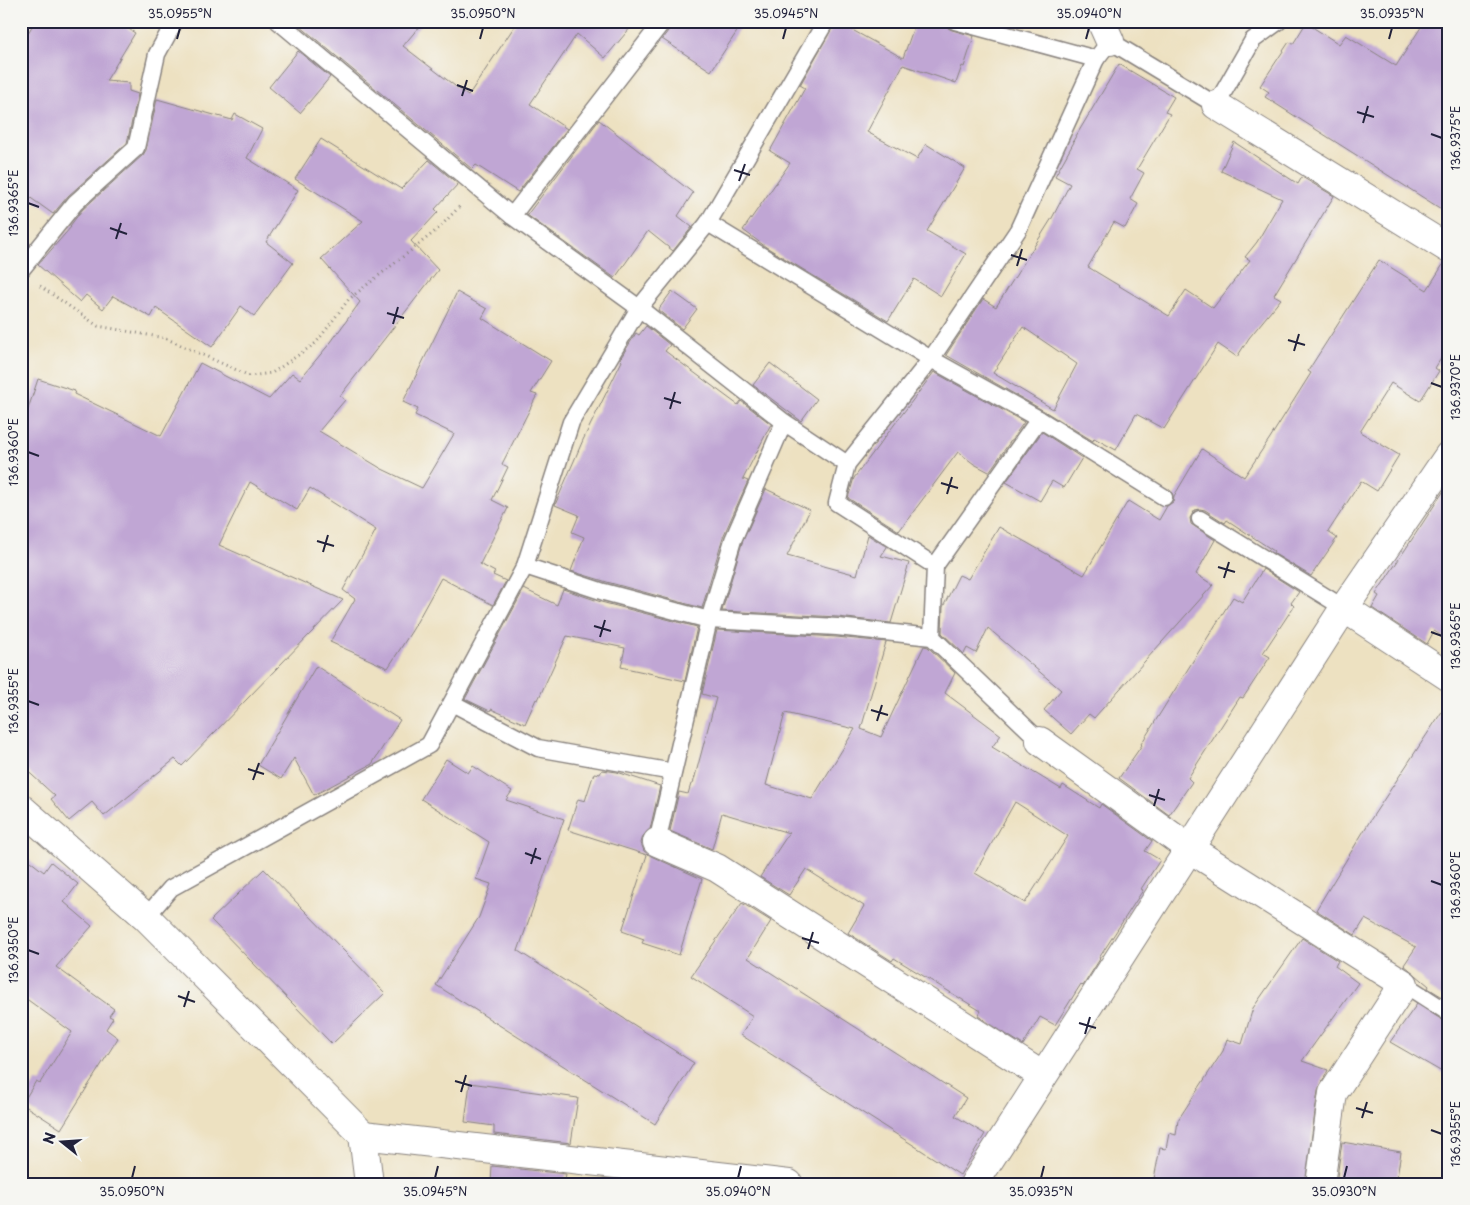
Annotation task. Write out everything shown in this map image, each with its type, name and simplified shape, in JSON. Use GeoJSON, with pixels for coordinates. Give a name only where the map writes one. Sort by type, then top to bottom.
{"type":"FeatureCollection","features":[{"type":"Feature","properties":{"kind":"street"},"geometry":{"type":"LineString","coordinates":[[1216,104],[1449,249]]}},
{"type":"Feature","properties":{"kind":"street"},"geometry":{"type":"LineString","coordinates":[[974,1184],[1344,608],[1449,456]]}},
{"type":"Feature","properties":{"kind":"street"},"geometry":{"type":"LineString","coordinates":[[1344,608],[1449,676]]}},
{"type":"Feature","properties":{"kind":"street"},"geometry":{"type":"LineString","coordinates":[[1040,741],[1190,848],[1404,984],[1333,1093],[1320,1184]]}},
{"type":"Feature","properties":{"kind":"street"},"geometry":{"type":"LineString","coordinates":[[21,808],[146,917],[363,1135],[369,1184]]}},
{"type":"Feature","properties":{"kind":"street"},"geometry":{"type":"LineString","coordinates":[[657,842],[717,868],[1043,1076]]}},
{"type":"Feature","properties":{"kind":"street"},"geometry":{"type":"LineString","coordinates":[[363,1135],[790,1184]]}},
{"type":"Feature","properties":{"kind":"lane"},"geometry":{"type":"LineString","coordinates":[[21,270],[75,202],[136,148],[157,54],[175,21]]}},
{"type":"Feature","properties":{"kind":"lane"},"geometry":{"type":"LineString","coordinates":[[278,21],[512,216],[639,308],[784,422],[848,464]]}},
{"type":"Feature","properties":{"kind":"lane"},"geometry":{"type":"LineString","coordinates":[[512,216],[663,21]]}},
{"type":"Feature","properties":{"kind":"lane"},"geometry":{"type":"LineString","coordinates":[[146,917],[171,888],[429,745],[525,566],[571,422],[639,308],[708,223],[826,21]]}},
{"type":"Feature","properties":{"kind":"lane"},"geometry":{"type":"LineString","coordinates":[[955,21],[1102,40],[1216,104],[1253,40],[1279,21]]}},
{"type":"Feature","properties":{"kind":"lane"},"geometry":{"type":"LineString","coordinates":[[935,566],[837,503],[848,464],[931,359],[1018,230],[1102,40]]}},
{"type":"Feature","properties":{"kind":"lane"},"geometry":{"type":"LineString","coordinates":[[708,223],[931,359],[1040,419],[1164,496]]}},
{"type":"Feature","properties":{"kind":"lane"},"geometry":{"type":"LineString","coordinates":[[932,637],[935,566],[1040,419]]}},
{"type":"Feature","properties":{"kind":"lane"},"geometry":{"type":"LineString","coordinates":[[657,842],[709,620],[733,540],[784,422]]}},
{"type":"Feature","properties":{"kind":"lane"},"geometry":{"type":"LineString","coordinates":[[1200,519],[1344,608]]}},
{"type":"Feature","properties":{"kind":"lane"},"geometry":{"type":"LineString","coordinates":[[525,566],[604,592],[709,620],[837,627],[932,637],[1040,741]]}},
{"type":"Feature","properties":{"kind":"lane"},"geometry":{"type":"LineString","coordinates":[[452,703],[538,748],[673,772]]}},
{"type":"Feature","properties":{"kind":"lane"},"geometry":{"type":"LineString","coordinates":[[1404,984],[1449,1013]]}},
{"type":"Feature","properties":{"kind":"path"},"geometry":{"type":"LineString","coordinates":[[37,284],[98,326],[165,338],[250,376],[272,373],[316,343],[349,299],[437,230],[478,188]]}},
{"type":"Feature","properties":{"kind":"building"},"geometry":{"type":"Polygon","coordinates":[[[35,21],[116,21],[135,33],[106,81],[129,83],[129,91],[138,94],[127,143],[68,196],[53,214],[21,191],[21,45],[35,21]]]}},
{"type":"Feature","properties":{"kind":"building"},"geometry":{"type":"Polygon","coordinates":[[[294,21],[424,21],[403,46],[468,96],[518,21],[636,21],[605,58],[577,34],[530,104],[567,129],[518,192],[476,165],[472,169],[294,21]]]}},
{"type":"Feature","properties":{"kind":"building"},"geometry":{"type":"Polygon","coordinates":[[[673,21],[744,21],[711,71],[662,39],[673,21]]]}},
{"type":"Feature","properties":{"kind":"building"},"geometry":{"type":"Polygon","coordinates":[[[836,21],[903,58],[916,21],[945,21],[948,28],[974,36],[964,67],[962,66],[956,83],[903,65],[867,132],[917,159],[926,144],[965,168],[927,231],[966,254],[941,296],[914,279],[888,321],[766,247],[743,230],[790,163],[770,151],[805,88],[800,85],[836,21]]]}},
{"type":"Feature","properties":{"kind":"building"},"geometry":{"type":"Polygon","coordinates":[[[1425,21],[1449,21],[1449,214],[1265,97],[1269,92],[1260,86],[1289,42],[1293,44],[1306,23],[1339,44],[1346,35],[1396,66],[1425,21]]]}},
{"type":"Feature","properties":{"kind":"building"},"geometry":{"type":"Polygon","coordinates":[[[298,51],[330,77],[300,113],[269,87],[298,51]]]}},
{"type":"Feature","properties":{"kind":"building"},"geometry":{"type":"Polygon","coordinates":[[[1119,64],[1174,97],[1165,112],[1170,114],[1137,169],[1144,173],[1130,199],[1138,204],[1125,228],[1114,222],[1088,267],[1169,316],[1186,290],[1213,308],[1250,260],[1245,257],[1257,242],[1282,199],[1221,171],[1234,142],[1298,184],[1302,177],[1334,196],[1274,295],[1281,299],[1249,338],[1237,357],[1218,344],[1164,429],[1136,414],[1116,450],[1094,438],[1093,441],[946,355],[983,299],[996,307],[1052,218],[1070,184],[1055,176],[1073,141],[1119,64]],[[1023,327],[993,373],[1053,409],[1077,364],[1023,327]]]}},
{"type":"Feature","properties":{"kind":"building"},"geometry":{"type":"Polygon","coordinates":[[[157,99],[232,120],[235,114],[262,129],[247,158],[298,190],[266,242],[293,263],[254,316],[241,306],[212,347],[156,308],[151,317],[113,296],[103,309],[86,295],[80,302],[38,265],[71,227],[82,210],[143,155],[146,150],[157,99]]]}},
{"type":"Feature","properties":{"kind":"building"},"geometry":{"type":"Polygon","coordinates":[[[599,120],[693,193],[678,216],[692,227],[673,251],[648,231],[615,278],[527,215],[599,120]]]}},
{"type":"Feature","properties":{"kind":"building"},"geometry":{"type":"Polygon","coordinates":[[[321,139],[401,189],[429,160],[458,184],[435,209],[438,212],[411,241],[438,270],[340,396],[345,400],[319,431],[382,469],[422,488],[454,434],[415,415],[418,409],[403,402],[457,292],[487,309],[482,318],[551,361],[531,393],[537,395],[502,464],[508,467],[492,500],[508,508],[480,564],[495,572],[493,575],[506,581],[493,605],[441,578],[413,629],[388,668],[330,642],[355,599],[343,590],[376,530],[310,488],[297,510],[250,482],[219,545],[343,600],[182,766],[175,759],[104,816],[92,802],[69,821],[51,799],[55,796],[21,765],[21,430],[38,379],[75,391],[74,394],[161,436],[200,363],[269,399],[292,373],[300,379],[331,342],[360,302],[321,259],[363,221],[295,179],[321,139]]]}},
{"type":"Feature","properties":{"kind":"building"},"geometry":{"type":"Polygon","coordinates":[[[1379,260],[1427,290],[1444,263],[1449,265],[1449,346],[1435,368],[1439,371],[1420,401],[1391,383],[1360,432],[1399,455],[1377,491],[1361,481],[1328,532],[1337,538],[1311,576],[1273,553],[1274,551],[1227,520],[1225,523],[1205,510],[1195,510],[1190,518],[1191,524],[1215,540],[1196,574],[1213,585],[1094,718],[1089,714],[1071,734],[1044,710],[1061,690],[988,628],[976,653],[967,648],[964,654],[942,633],[943,607],[959,575],[968,579],[999,527],[1084,575],[1128,501],[1159,520],[1167,506],[1173,502],[1174,496],[1202,449],[1244,477],[1311,373],[1308,371],[1379,260]]]}},
{"type":"Feature","properties":{"kind":"building"},"geometry":{"type":"Polygon","coordinates":[[[672,291],[697,309],[682,329],[658,310],[672,291]]]}},
{"type":"Feature","properties":{"kind":"building"},"geometry":{"type":"Polygon","coordinates":[[[646,326],[670,345],[665,351],[738,405],[741,401],[771,424],[743,479],[748,481],[723,537],[702,608],[571,571],[584,537],[572,532],[579,515],[555,505],[583,440],[622,361],[620,359],[636,333],[639,335],[646,326]]]}},
{"type":"Feature","properties":{"kind":"building"},"geometry":{"type":"Polygon","coordinates":[[[770,363],[817,399],[801,421],[753,385],[770,363]]]}},
{"type":"Feature","properties":{"kind":"building"},"geometry":{"type":"Polygon","coordinates":[[[934,372],[1024,422],[989,472],[958,452],[899,531],[848,498],[854,478],[934,372]]]}},
{"type":"Feature","properties":{"kind":"building"},"geometry":{"type":"Polygon","coordinates":[[[1042,432],[1082,458],[1064,488],[1052,481],[1040,501],[1006,482],[1042,432]]]}},
{"type":"Feature","properties":{"kind":"building"},"geometry":{"type":"Polygon","coordinates":[[[1449,483],[1449,641],[1434,631],[1427,644],[1372,608],[1379,596],[1376,594],[1449,483]]]}},
{"type":"Feature","properties":{"kind":"building"},"geometry":{"type":"Polygon","coordinates":[[[766,489],[810,510],[787,556],[857,575],[868,535],[887,547],[881,556],[909,563],[891,623],[838,617],[722,611],[742,543],[766,489]]]}},
{"type":"Feature","properties":{"kind":"building"},"geometry":{"type":"Polygon","coordinates":[[[1263,569],[1299,592],[1291,603],[1294,606],[1263,653],[1270,657],[1243,698],[1240,697],[1188,778],[1192,782],[1169,815],[1119,778],[1142,745],[1233,597],[1242,602],[1263,569]]]}},
{"type":"Feature","properties":{"kind":"building"},"geometry":{"type":"Polygon","coordinates":[[[524,589],[557,605],[563,589],[601,602],[697,627],[685,681],[621,667],[625,648],[567,636],[525,724],[465,699],[524,589]]]}},
{"type":"Feature","properties":{"kind":"building"},"geometry":{"type":"Polygon","coordinates":[[[717,630],[886,642],[861,729],[881,737],[924,646],[928,647],[955,673],[945,693],[1001,735],[992,747],[1061,789],[1063,785],[1099,808],[1101,804],[1152,841],[1145,851],[1160,860],[1083,986],[1081,984],[1055,1025],[1040,1017],[1023,1045],[978,1016],[981,1011],[894,958],[892,961],[848,933],[864,906],[806,869],[789,895],[760,877],[789,833],[722,813],[712,849],[670,831],[679,792],[688,794],[691,784],[693,784],[716,698],[702,694],[717,630]],[[785,713],[766,785],[812,799],[855,729],[785,713]],[[1015,802],[975,873],[1025,903],[1068,836],[1015,802]]]}},
{"type":"Feature","properties":{"kind":"building"},"geometry":{"type":"Polygon","coordinates":[[[316,666],[400,720],[372,764],[314,795],[294,758],[281,779],[258,765],[316,666]]]}},
{"type":"Feature","properties":{"kind":"building"},"geometry":{"type":"Polygon","coordinates":[[[1449,701],[1449,1001],[1428,988],[1429,986],[1404,965],[1416,947],[1365,919],[1355,935],[1316,910],[1371,819],[1449,701]]]}},
{"type":"Feature","properties":{"kind":"building"},"geometry":{"type":"Polygon","coordinates":[[[446,759],[468,773],[473,766],[512,791],[506,800],[564,819],[518,951],[694,1063],[655,1124],[436,985],[479,917],[491,884],[476,879],[489,842],[421,799],[446,759]]]}},
{"type":"Feature","properties":{"kind":"building"},"geometry":{"type":"Polygon","coordinates":[[[602,770],[617,772],[660,786],[650,829],[643,836],[641,843],[644,851],[702,879],[679,955],[642,943],[644,939],[622,931],[647,855],[568,830],[578,799],[585,801],[594,773],[600,774],[602,770]]]}},
{"type":"Feature","properties":{"kind":"building"},"geometry":{"type":"Polygon","coordinates":[[[21,854],[44,872],[51,862],[78,884],[64,902],[92,926],[56,967],[114,1009],[109,1016],[113,1018],[106,1029],[118,1038],[61,1129],[22,1104],[36,1081],[40,1083],[72,1032],[21,995],[21,854]]]}},
{"type":"Feature","properties":{"kind":"building"},"geometry":{"type":"Polygon","coordinates":[[[264,869],[385,993],[332,1044],[211,920],[264,869]]]}},
{"type":"Feature","properties":{"kind":"building"},"geometry":{"type":"Polygon","coordinates":[[[742,903],[771,921],[748,958],[966,1098],[955,1116],[985,1134],[960,1175],[741,1035],[753,1016],[691,976],[742,903]]]}},
{"type":"Feature","properties":{"kind":"building"},"geometry":{"type":"Polygon","coordinates":[[[1302,938],[1338,961],[1335,966],[1358,983],[1302,1061],[1328,1070],[1318,1091],[1305,1184],[1153,1184],[1160,1148],[1166,1149],[1169,1133],[1176,1135],[1178,1120],[1223,1051],[1227,1039],[1242,1044],[1253,1008],[1302,938]]]}},
{"type":"Feature","properties":{"kind":"building"},"geometry":{"type":"Polygon","coordinates":[[[1417,1004],[1449,1023],[1449,1076],[1390,1042],[1417,1004]]]}},
{"type":"Feature","properties":{"kind":"building"},"geometry":{"type":"Polygon","coordinates":[[[470,1083],[578,1098],[571,1143],[494,1134],[494,1126],[465,1122],[470,1083]]]}},
{"type":"Feature","properties":{"kind":"building"},"geometry":{"type":"Polygon","coordinates":[[[1342,1142],[1401,1152],[1396,1184],[1336,1184],[1342,1142]]]}},
{"type":"Feature","properties":{"kind":"building"},"geometry":{"type":"Polygon","coordinates":[[[492,1166],[566,1174],[564,1184],[491,1184],[492,1166]]]}}]}
